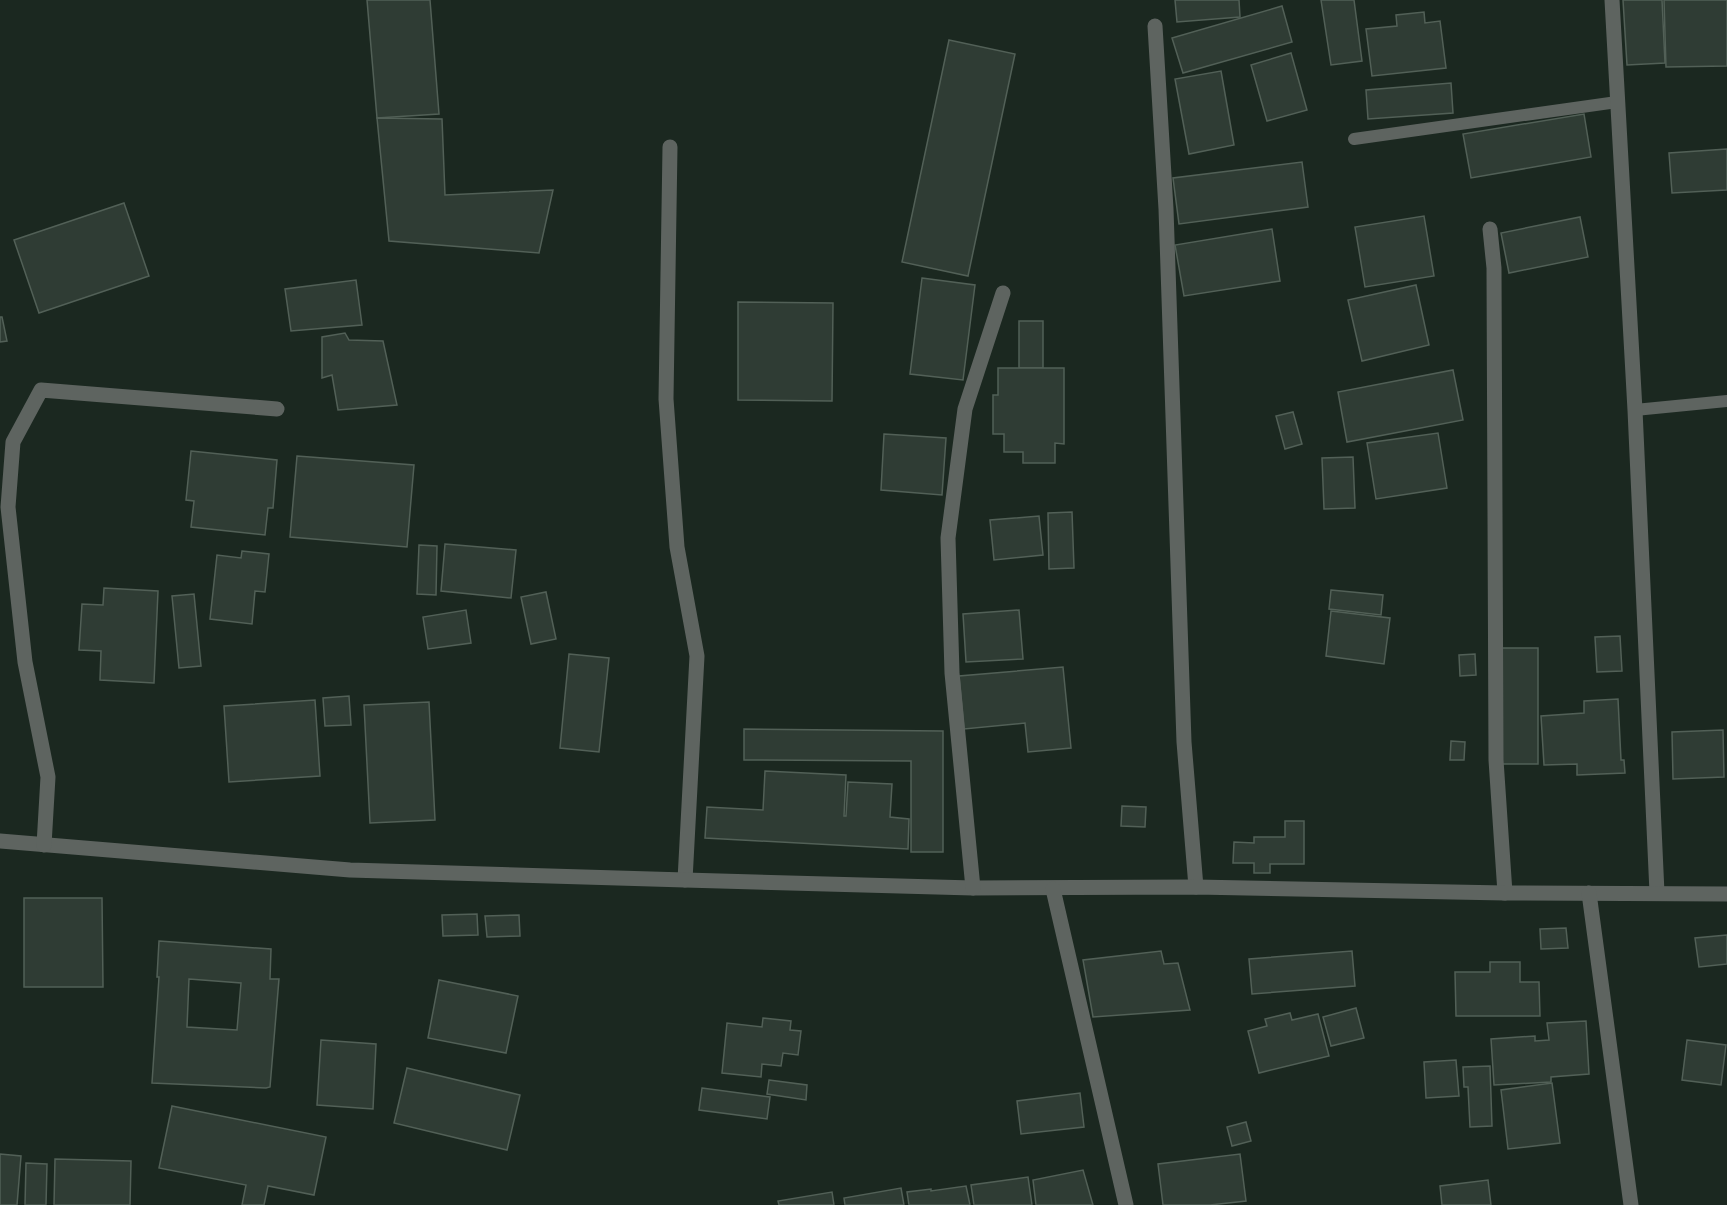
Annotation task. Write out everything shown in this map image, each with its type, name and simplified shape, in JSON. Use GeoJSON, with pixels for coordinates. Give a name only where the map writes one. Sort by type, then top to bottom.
{"type":"FeatureCollection","features":[{"type":"Feature","properties":{"kind":"street"},"geometry":{"type":"LineString","coordinates":[[1612,0],[1635,410],[1657,893]]}},
{"type":"Feature","properties":{"kind":"street"},"geometry":{"type":"LineString","coordinates":[[1155,26],[1166,209],[1184,742],[1196,887]]}},
{"type":"Feature","properties":{"kind":"street"},"geometry":{"type":"LineString","coordinates":[[670,147],[666,399],[677,547],[697,656],[685,880]]}},
{"type":"Feature","properties":{"kind":"street"},"geometry":{"type":"LineString","coordinates":[[1490,229],[1494,268],[1496,760],[1505,893]]}},
{"type":"Feature","properties":{"kind":"street"},"geometry":{"type":"LineString","coordinates":[[973,888],[952,673],[948,538],[965,408],[1003,293]]}},
{"type":"Feature","properties":{"kind":"street"},"geometry":{"type":"LineString","coordinates":[[44,846],[48,777],[25,662],[8,507],[13,442],[41,390],[277,409]]}},
{"type":"Feature","properties":{"kind":"street"},"geometry":{"type":"LineString","coordinates":[[0,841],[350,870],[973,888],[1196,887],[1505,893],[1727,894]]}},
{"type":"Feature","properties":{"kind":"street"},"geometry":{"type":"LineString","coordinates":[[1053,889],[1126,1205]]}},
{"type":"Feature","properties":{"kind":"street"},"geometry":{"type":"LineString","coordinates":[[1589,893],[1631,1205]]}},
{"type":"Feature","properties":{"kind":"lane"},"geometry":{"type":"LineString","coordinates":[[1354,139],[1617,102]]}},
{"type":"Feature","properties":{"kind":"lane"},"geometry":{"type":"LineString","coordinates":[[1635,410],[1727,401]]}},
{"type":"Feature","properties":{"kind":"building"},"geometry":{"type":"Polygon","coordinates":[[[367,0],[430,0],[439,114],[377,118],[367,0]]]}},
{"type":"Feature","properties":{"kind":"building"},"geometry":{"type":"Polygon","coordinates":[[[1175,0],[1239,0],[1240,17],[1177,22],[1175,0]]]}},
{"type":"Feature","properties":{"kind":"building"},"geometry":{"type":"Polygon","coordinates":[[[1321,0],[1354,0],[1362,61],[1331,65],[1321,0]]]}},
{"type":"Feature","properties":{"kind":"building"},"geometry":{"type":"Polygon","coordinates":[[[1623,0],[1662,0],[1665,63],[1627,65],[1623,0]]]}},
{"type":"Feature","properties":{"kind":"building"},"geometry":{"type":"Polygon","coordinates":[[[1664,0],[1727,0],[1727,66],[1666,67],[1664,0]]]}},
{"type":"Feature","properties":{"kind":"building"},"geometry":{"type":"Polygon","coordinates":[[[1282,6],[1292,42],[1183,73],[1172,38],[1282,6]]]}},
{"type":"Feature","properties":{"kind":"building"},"geometry":{"type":"Polygon","coordinates":[[[1424,12],[1425,23],[1440,21],[1446,68],[1372,76],[1366,29],[1397,26],[1396,15],[1424,12]]]}},
{"type":"Feature","properties":{"kind":"building"},"geometry":{"type":"Polygon","coordinates":[[[949,40],[1015,54],[968,276],[902,262],[949,40]]]}},
{"type":"Feature","properties":{"kind":"building"},"geometry":{"type":"Polygon","coordinates":[[[1291,53],[1307,110],[1267,121],[1251,65],[1291,53]]]}},
{"type":"Feature","properties":{"kind":"building"},"geometry":{"type":"Polygon","coordinates":[[[1221,71],[1234,145],[1189,154],[1175,79],[1221,71]]]}},
{"type":"Feature","properties":{"kind":"building"},"geometry":{"type":"Polygon","coordinates":[[[1451,83],[1453,113],[1368,119],[1366,90],[1451,83]]]}},
{"type":"Feature","properties":{"kind":"building"},"geometry":{"type":"Polygon","coordinates":[[[1584,114],[1591,157],[1471,178],[1463,134],[1584,114]]]}},
{"type":"Feature","properties":{"kind":"building"},"geometry":{"type":"Polygon","coordinates":[[[377,118],[442,119],[445,195],[553,190],[539,253],[389,241],[377,118]]]}},
{"type":"Feature","properties":{"kind":"building"},"geometry":{"type":"Polygon","coordinates":[[[1727,149],[1727,190],[1672,193],[1669,153],[1727,149]]]}},
{"type":"Feature","properties":{"kind":"building"},"geometry":{"type":"Polygon","coordinates":[[[1302,162],[1308,207],[1179,224],[1173,178],[1302,162]]]}},
{"type":"Feature","properties":{"kind":"building"},"geometry":{"type":"Polygon","coordinates":[[[124,203],[149,276],[39,313],[14,240],[124,203]]]}},
{"type":"Feature","properties":{"kind":"building"},"geometry":{"type":"Polygon","coordinates":[[[1424,216],[1434,276],[1365,287],[1355,227],[1424,216]]]}},
{"type":"Feature","properties":{"kind":"building"},"geometry":{"type":"Polygon","coordinates":[[[1580,217],[1588,257],[1509,273],[1501,233],[1580,217]]]}},
{"type":"Feature","properties":{"kind":"building"},"geometry":{"type":"Polygon","coordinates":[[[1272,229],[1280,281],[1184,296],[1175,245],[1272,229]]]}},
{"type":"Feature","properties":{"kind":"building"},"geometry":{"type":"Polygon","coordinates":[[[922,278],[975,285],[963,380],[910,374],[922,278]]]}},
{"type":"Feature","properties":{"kind":"building"},"geometry":{"type":"Polygon","coordinates":[[[356,280],[362,325],[291,331],[285,289],[356,280]]]}},
{"type":"Feature","properties":{"kind":"building"},"geometry":{"type":"Polygon","coordinates":[[[1416,285],[1429,345],[1362,361],[1348,300],[1416,285]]]}},
{"type":"Feature","properties":{"kind":"building"},"geometry":{"type":"Polygon","coordinates":[[[738,302],[833,303],[832,401],[738,400],[738,302]]]}},
{"type":"Feature","properties":{"kind":"building"},"geometry":{"type":"Polygon","coordinates":[[[0,317],[2,317],[7,341],[0,342],[0,317]]]}},
{"type":"Feature","properties":{"kind":"building"},"geometry":{"type":"Polygon","coordinates":[[[1019,321],[1043,321],[1043,368],[1019,368],[1019,321]]]}},
{"type":"Feature","properties":{"kind":"building"},"geometry":{"type":"Polygon","coordinates":[[[345,333],[349,340],[383,341],[397,405],[338,410],[332,375],[322,378],[322,337],[345,333]]]}},
{"type":"Feature","properties":{"kind":"building"},"geometry":{"type":"Polygon","coordinates":[[[998,368],[1064,368],[1064,444],[1055,443],[1055,463],[1023,463],[1023,452],[1004,452],[1004,434],[993,434],[993,395],[998,395],[998,368]]]}},
{"type":"Feature","properties":{"kind":"building"},"geometry":{"type":"Polygon","coordinates":[[[1453,370],[1463,420],[1347,442],[1338,392],[1453,370]]]}},
{"type":"Feature","properties":{"kind":"building"},"geometry":{"type":"Polygon","coordinates":[[[1293,412],[1302,444],[1285,449],[1276,416],[1293,412]]]}},
{"type":"Feature","properties":{"kind":"building"},"geometry":{"type":"Polygon","coordinates":[[[1438,433],[1447,488],[1376,499],[1367,443],[1438,433]]]}},
{"type":"Feature","properties":{"kind":"building"},"geometry":{"type":"Polygon","coordinates":[[[884,434],[946,438],[942,495],[881,490],[884,434]]]}},
{"type":"Feature","properties":{"kind":"building"},"geometry":{"type":"Polygon","coordinates":[[[191,451],[277,460],[273,508],[268,508],[265,535],[191,527],[194,501],[186,500],[191,451]]]}},
{"type":"Feature","properties":{"kind":"building"},"geometry":{"type":"Polygon","coordinates":[[[297,456],[414,465],[407,547],[290,537],[297,456]]]}},
{"type":"Feature","properties":{"kind":"building"},"geometry":{"type":"Polygon","coordinates":[[[1353,457],[1355,508],[1324,509],[1322,458],[1353,457]]]}},
{"type":"Feature","properties":{"kind":"building"},"geometry":{"type":"Polygon","coordinates":[[[1072,512],[1074,568],[1049,569],[1048,513],[1072,512]]]}},
{"type":"Feature","properties":{"kind":"building"},"geometry":{"type":"Polygon","coordinates":[[[1039,516],[1043,555],[994,560],[990,520],[1039,516]]]}},
{"type":"Feature","properties":{"kind":"building"},"geometry":{"type":"Polygon","coordinates":[[[445,544],[516,550],[511,598],[441,591],[445,544]]]}},
{"type":"Feature","properties":{"kind":"building"},"geometry":{"type":"Polygon","coordinates":[[[419,545],[437,546],[436,595],[417,594],[419,545]]]}},
{"type":"Feature","properties":{"kind":"building"},"geometry":{"type":"Polygon","coordinates":[[[242,551],[269,554],[265,592],[255,591],[252,624],[210,619],[217,555],[241,558],[242,551]]]}},
{"type":"Feature","properties":{"kind":"building"},"geometry":{"type":"Polygon","coordinates":[[[104,588],[158,591],[154,683],[100,680],[101,651],[79,650],[82,604],[103,605],[104,588]]]}},
{"type":"Feature","properties":{"kind":"building"},"geometry":{"type":"Polygon","coordinates":[[[1331,590],[1383,595],[1381,615],[1329,609],[1331,590]]]}},
{"type":"Feature","properties":{"kind":"building"},"geometry":{"type":"Polygon","coordinates":[[[546,592],[556,639],[531,644],[521,597],[546,592]]]}},
{"type":"Feature","properties":{"kind":"building"},"geometry":{"type":"Polygon","coordinates":[[[194,594],[201,666],[179,668],[172,596],[194,594]]]}},
{"type":"Feature","properties":{"kind":"building"},"geometry":{"type":"Polygon","coordinates":[[[466,610],[471,643],[428,649],[423,617],[466,610]]]}},
{"type":"Feature","properties":{"kind":"building"},"geometry":{"type":"Polygon","coordinates":[[[1019,610],[1023,659],[966,662],[963,614],[1019,610]]]}},
{"type":"Feature","properties":{"kind":"building"},"geometry":{"type":"Polygon","coordinates":[[[1331,611],[1390,618],[1384,664],[1326,656],[1331,611]]]}},
{"type":"Feature","properties":{"kind":"building"},"geometry":{"type":"Polygon","coordinates":[[[1620,636],[1622,671],[1597,672],[1595,637],[1620,636]]]}},
{"type":"Feature","properties":{"kind":"building"},"geometry":{"type":"Polygon","coordinates":[[[1501,648],[1538,648],[1538,764],[1502,764],[1501,648]]]}},
{"type":"Feature","properties":{"kind":"building"},"geometry":{"type":"Polygon","coordinates":[[[569,654],[609,658],[599,752],[560,748],[569,654]]]}},
{"type":"Feature","properties":{"kind":"building"},"geometry":{"type":"Polygon","coordinates":[[[1475,654],[1476,675],[1460,676],[1459,655],[1475,654]]]}},
{"type":"Feature","properties":{"kind":"building"},"geometry":{"type":"Polygon","coordinates":[[[1063,667],[1071,748],[1028,752],[1025,723],[964,729],[959,676],[1063,667]]]}},
{"type":"Feature","properties":{"kind":"building"},"geometry":{"type":"Polygon","coordinates":[[[349,696],[351,725],[325,726],[323,698],[349,696]]]}},
{"type":"Feature","properties":{"kind":"building"},"geometry":{"type":"Polygon","coordinates":[[[1618,699],[1621,760],[1624,760],[1625,773],[1577,775],[1577,764],[1544,765],[1541,716],[1584,713],[1584,701],[1618,699]]]}},
{"type":"Feature","properties":{"kind":"building"},"geometry":{"type":"Polygon","coordinates":[[[315,700],[320,776],[229,782],[224,706],[315,700]]]}},
{"type":"Feature","properties":{"kind":"building"},"geometry":{"type":"Polygon","coordinates":[[[429,702],[435,820],[370,823],[364,705],[429,702]]]}},
{"type":"Feature","properties":{"kind":"building"},"geometry":{"type":"Polygon","coordinates":[[[744,729],[943,731],[943,852],[911,852],[911,761],[744,760],[744,729]]]}},
{"type":"Feature","properties":{"kind":"building"},"geometry":{"type":"Polygon","coordinates":[[[1723,730],[1724,777],[1673,779],[1672,732],[1723,730]]]}},
{"type":"Feature","properties":{"kind":"building"},"geometry":{"type":"Polygon","coordinates":[[[1451,741],[1465,742],[1464,760],[1450,760],[1451,741]]]}},
{"type":"Feature","properties":{"kind":"building"},"geometry":{"type":"Polygon","coordinates":[[[765,771],[846,775],[844,816],[846,816],[848,782],[892,784],[890,817],[909,819],[908,849],[705,838],[707,807],[763,810],[765,771]]]}},
{"type":"Feature","properties":{"kind":"building"},"geometry":{"type":"Polygon","coordinates":[[[1122,806],[1146,807],[1145,827],[1121,826],[1122,806]]]}},
{"type":"Feature","properties":{"kind":"building"},"geometry":{"type":"Polygon","coordinates":[[[1285,821],[1304,821],[1304,864],[1270,864],[1270,873],[1254,873],[1254,863],[1233,863],[1234,842],[1254,843],[1254,837],[1285,837],[1285,821]]]}},
{"type":"Feature","properties":{"kind":"building"},"geometry":{"type":"Polygon","coordinates":[[[24,898],[102,898],[103,987],[24,987],[24,898]]]}},
{"type":"Feature","properties":{"kind":"building"},"geometry":{"type":"Polygon","coordinates":[[[477,914],[478,935],[443,936],[442,915],[477,914]]]}},
{"type":"Feature","properties":{"kind":"building"},"geometry":{"type":"Polygon","coordinates":[[[519,915],[520,936],[487,937],[485,916],[519,915]]]}},
{"type":"Feature","properties":{"kind":"building"},"geometry":{"type":"Polygon","coordinates":[[[1566,928],[1568,948],[1541,949],[1540,929],[1566,928]]]}},
{"type":"Feature","properties":{"kind":"building"},"geometry":{"type":"Polygon","coordinates":[[[1727,935],[1727,964],[1699,967],[1695,938],[1727,935]]]}},
{"type":"Feature","properties":{"kind":"building"},"geometry":{"type":"Polygon","coordinates":[[[159,941],[271,949],[270,979],[279,979],[270,1087],[152,1083],[159,977],[157,977],[159,941]],[[189,979],[187,1027],[237,1030],[241,983],[189,979]]]}},
{"type":"Feature","properties":{"kind":"building"},"geometry":{"type":"Polygon","coordinates":[[[1161,951],[1164,964],[1178,963],[1190,1010],[1093,1017],[1083,960],[1161,951]]]}},
{"type":"Feature","properties":{"kind":"building"},"geometry":{"type":"Polygon","coordinates":[[[1352,951],[1355,986],[1252,994],[1249,959],[1352,951]]]}},
{"type":"Feature","properties":{"kind":"building"},"geometry":{"type":"Polygon","coordinates":[[[1490,962],[1520,962],[1520,982],[1539,982],[1540,1016],[1456,1016],[1455,972],[1490,972],[1490,962]]]}},
{"type":"Feature","properties":{"kind":"building"},"geometry":{"type":"Polygon","coordinates":[[[439,980],[518,996],[506,1053],[428,1038],[439,980]]]}},
{"type":"Feature","properties":{"kind":"building"},"geometry":{"type":"Polygon","coordinates":[[[1356,1008],[1364,1038],[1331,1046],[1323,1017],[1356,1008]]]}},
{"type":"Feature","properties":{"kind":"building"},"geometry":{"type":"Polygon","coordinates":[[[1290,1013],[1292,1020],[1318,1014],[1329,1056],[1259,1073],[1248,1031],[1267,1026],[1265,1019],[1290,1013]]]}},
{"type":"Feature","properties":{"kind":"building"},"geometry":{"type":"Polygon","coordinates":[[[763,1018],[791,1021],[790,1030],[801,1031],[798,1055],[783,1053],[781,1066],[762,1064],[761,1077],[722,1073],[727,1023],[762,1027],[763,1018]]]}},
{"type":"Feature","properties":{"kind":"building"},"geometry":{"type":"Polygon","coordinates":[[[1586,1021],[1589,1074],[1551,1077],[1551,1082],[1494,1085],[1491,1039],[1535,1036],[1535,1041],[1549,1040],[1547,1023],[1586,1021]]]}},
{"type":"Feature","properties":{"kind":"building"},"geometry":{"type":"Polygon","coordinates":[[[321,1040],[376,1044],[373,1109],[317,1105],[321,1040]]]}},
{"type":"Feature","properties":{"kind":"building"},"geometry":{"type":"Polygon","coordinates":[[[1687,1040],[1726,1045],[1721,1085],[1682,1080],[1687,1040]]]}},
{"type":"Feature","properties":{"kind":"building"},"geometry":{"type":"Polygon","coordinates":[[[1456,1060],[1459,1096],[1426,1098],[1424,1062],[1456,1060]]]}},
{"type":"Feature","properties":{"kind":"building"},"geometry":{"type":"Polygon","coordinates":[[[1490,1066],[1492,1126],[1470,1127],[1468,1087],[1464,1087],[1463,1067],[1490,1066]]]}},
{"type":"Feature","properties":{"kind":"building"},"geometry":{"type":"Polygon","coordinates":[[[407,1068],[520,1095],[507,1150],[394,1123],[407,1068]]]}},
{"type":"Feature","properties":{"kind":"building"},"geometry":{"type":"Polygon","coordinates":[[[769,1080],[807,1085],[806,1100],[767,1094],[769,1080]]]}},
{"type":"Feature","properties":{"kind":"building"},"geometry":{"type":"Polygon","coordinates":[[[1552,1083],[1560,1143],[1508,1149],[1501,1090],[1552,1083]]]}},
{"type":"Feature","properties":{"kind":"building"},"geometry":{"type":"Polygon","coordinates":[[[702,1088],[770,1097],[767,1119],[699,1110],[702,1088]]]}},
{"type":"Feature","properties":{"kind":"building"},"geometry":{"type":"Polygon","coordinates":[[[1080,1093],[1084,1127],[1021,1134],[1017,1101],[1080,1093]]]}},
{"type":"Feature","properties":{"kind":"building"},"geometry":{"type":"Polygon","coordinates":[[[172,1106],[326,1137],[314,1195],[268,1186],[264,1205],[242,1205],[246,1185],[159,1168],[172,1106]]]}},
{"type":"Feature","properties":{"kind":"building"},"geometry":{"type":"Polygon","coordinates":[[[1246,1122],[1251,1141],[1232,1146],[1227,1127],[1246,1122]]]}},
{"type":"Feature","properties":{"kind":"building"},"geometry":{"type":"Polygon","coordinates":[[[0,1154],[21,1156],[17,1205],[0,1205],[0,1154]]]}},
{"type":"Feature","properties":{"kind":"building"},"geometry":{"type":"Polygon","coordinates":[[[1240,1154],[1246,1201],[1210,1205],[1163,1205],[1158,1164],[1240,1154]]]}},
{"type":"Feature","properties":{"kind":"building"},"geometry":{"type":"Polygon","coordinates":[[[55,1159],[131,1161],[130,1205],[54,1205],[55,1159]]]}},
{"type":"Feature","properties":{"kind":"building"},"geometry":{"type":"Polygon","coordinates":[[[26,1163],[47,1164],[46,1205],[25,1205],[26,1163]]]}},
{"type":"Feature","properties":{"kind":"building"},"geometry":{"type":"Polygon","coordinates":[[[1083,1170],[1093,1205],[1036,1205],[1033,1180],[1083,1170]]]}},
{"type":"Feature","properties":{"kind":"building"},"geometry":{"type":"Polygon","coordinates":[[[1028,1177],[1032,1205],[974,1205],[971,1185],[1028,1177]]]}},
{"type":"Feature","properties":{"kind":"building"},"geometry":{"type":"Polygon","coordinates":[[[1488,1180],[1491,1205],[1442,1205],[1440,1186],[1488,1180]]]}},
{"type":"Feature","properties":{"kind":"building"},"geometry":{"type":"Polygon","coordinates":[[[966,1186],[970,1205],[909,1205],[907,1192],[966,1186]]]}},
{"type":"Feature","properties":{"kind":"building"},"geometry":{"type":"Polygon","coordinates":[[[901,1188],[904,1205],[845,1205],[844,1198],[901,1188]]]}},
{"type":"Feature","properties":{"kind":"building"},"geometry":{"type":"Polygon","coordinates":[[[832,1192],[834,1205],[779,1205],[778,1201],[832,1192]]]}}]}
